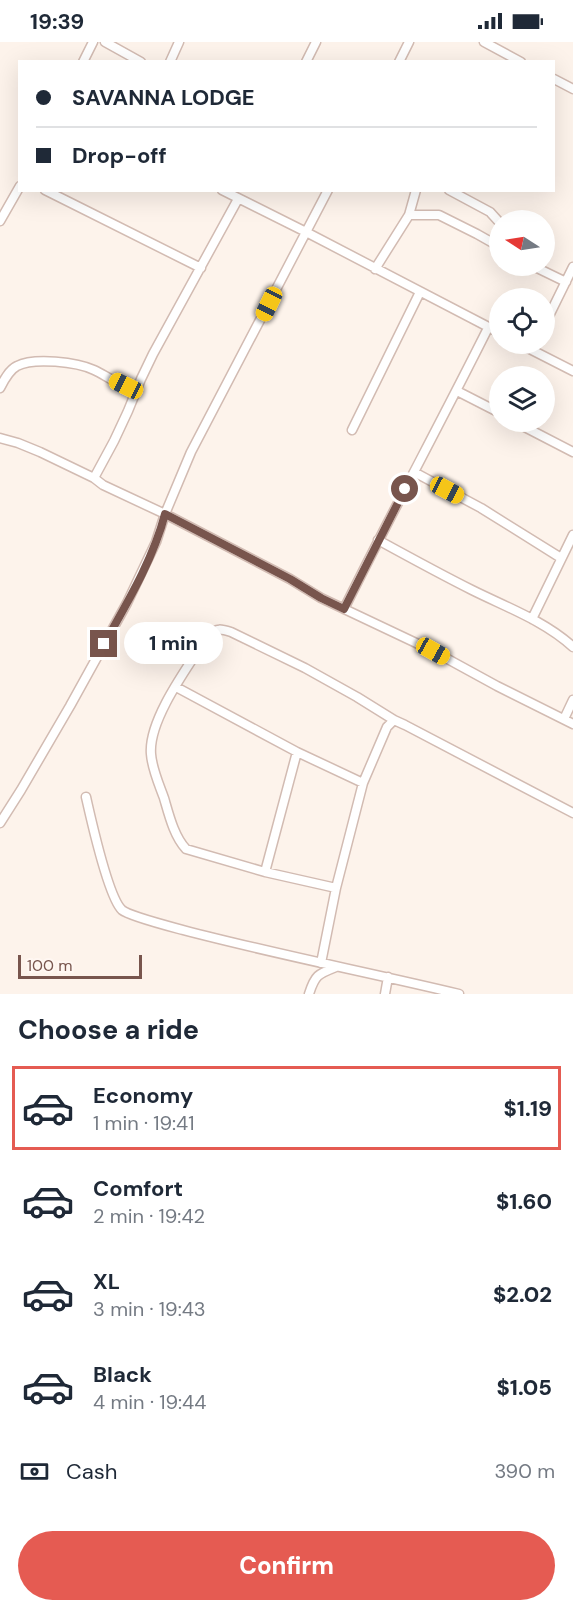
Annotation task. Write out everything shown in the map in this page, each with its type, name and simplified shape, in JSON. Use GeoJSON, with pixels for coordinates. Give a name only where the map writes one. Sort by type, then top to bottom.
{"type":"FeatureCollection","features":[{"type":"Feature","properties":{"kind":"street"},"geometry":{"type":"LineString","coordinates":[[84,60],[93,42]]}},
{"type":"Feature","properties":{"kind":"street"},"geometry":{"type":"LineString","coordinates":[[105,42],[137,60]]}},
{"type":"Feature","properties":{"kind":"street"},"geometry":{"type":"LineString","coordinates":[[171,60],[179,42]]}},
{"type":"Feature","properties":{"kind":"street"},"geometry":{"type":"LineString","coordinates":[[307,60],[316,42]]}},
{"type":"Feature","properties":{"kind":"street"},"geometry":{"type":"LineString","coordinates":[[400,60],[409,42]]}},
{"type":"Feature","properties":{"kind":"street"},"geometry":{"type":"LineString","coordinates":[[484,42],[496,45],[518,60]]}},
{"type":"Feature","properties":{"kind":"street"},"geometry":{"type":"LineString","coordinates":[[555,80],[573,89]]}},
{"type":"Feature","properties":{"kind":"street"},"geometry":{"type":"LineString","coordinates":[[0,221],[18,190]]}},
{"type":"Feature","properties":{"kind":"street"},"geometry":{"type":"LineString","coordinates":[[49,192],[201,268]]}},
{"type":"Feature","properties":{"kind":"street"},"geometry":{"type":"LineString","coordinates":[[226,192],[488,328],[344,609]]}},
{"type":"Feature","properties":{"kind":"street"},"geometry":{"type":"LineString","coordinates":[[0,823],[70,706],[121,613],[156,542],[191,452],[327,192]]}},
{"type":"Feature","properties":{"kind":"street"},"geometry":{"type":"LineString","coordinates":[[375,269],[409,215],[416,192]]}},
{"type":"Feature","properties":{"kind":"street"},"geometry":{"type":"LineString","coordinates":[[453,192],[489,211]]}},
{"type":"Feature","properties":{"kind":"street"},"geometry":{"type":"LineString","coordinates":[[94,478],[172,318],[238,199]]}},
{"type":"Feature","properties":{"kind":"street"},"geometry":{"type":"LineString","coordinates":[[409,215],[439,215],[489,241]]}},
{"type":"Feature","properties":{"kind":"street"},"geometry":{"type":"LineString","coordinates":[[555,304],[573,267]]}},
{"type":"Feature","properties":{"kind":"street"},"geometry":{"type":"LineString","coordinates":[[554,276],[566,282]]}},
{"type":"Feature","properties":{"kind":"street"},"geometry":{"type":"LineString","coordinates":[[352,430],[420,292]]}},
{"type":"Feature","properties":{"kind":"street"},"geometry":{"type":"LineString","coordinates":[[546,354],[573,370]]}},
{"type":"Feature","properties":{"kind":"street"},"geometry":{"type":"LineString","coordinates":[[0,388],[12,369],[31,362],[45,361],[85,367],[126,386],[137,388]]}},
{"type":"Feature","properties":{"kind":"street"},"geometry":{"type":"LineString","coordinates":[[457,391],[489,407]]}},
{"type":"Feature","properties":{"kind":"street"},"geometry":{"type":"LineString","coordinates":[[534,432],[573,452]]}},
{"type":"Feature","properties":{"kind":"street"},"geometry":{"type":"LineString","coordinates":[[0,438],[18,443],[94,478],[103,485],[165,514],[290,579],[321,598],[433,651],[573,724]]}},
{"type":"Feature","properties":{"kind":"street"},"geometry":{"type":"LineString","coordinates":[[414,472],[481,508],[561,558]]}},
{"type":"Feature","properties":{"kind":"street"},"geometry":{"type":"LineString","coordinates":[[532,619],[573,535]]}},
{"type":"Feature","properties":{"kind":"street"},"geometry":{"type":"LineString","coordinates":[[378,540],[532,619],[573,647]]}},
{"type":"Feature","properties":{"kind":"street"},"geometry":{"type":"LineString","coordinates":[[336,888],[188,851],[181,843],[152,764],[150,747],[156,721],[213,630],[231,632],[305,668],[394,720],[573,813]]}},
{"type":"Feature","properties":{"kind":"street"},"geometry":{"type":"LineString","coordinates":[[176,687],[297,752],[363,783]]}},
{"type":"Feature","properties":{"kind":"street"},"geometry":{"type":"LineString","coordinates":[[564,719],[573,700]]}},
{"type":"Feature","properties":{"kind":"street"},"geometry":{"type":"LineString","coordinates":[[321,963],[336,888],[363,783],[387,727],[394,720]]}},
{"type":"Feature","properties":{"kind":"street"},"geometry":{"type":"LineString","coordinates":[[265,872],[297,752]]}},
{"type":"Feature","properties":{"kind":"street"},"geometry":{"type":"LineString","coordinates":[[86,797],[108,880],[124,911],[157,923],[219,939],[459,994]]}},
{"type":"Feature","properties":{"kind":"street"},"geometry":{"type":"LineString","coordinates":[[309,994],[317,975],[338,966]]}},
{"type":"Feature","properties":{"kind":"street"},"geometry":{"type":"LineString","coordinates":[[385,994],[388,977]]}},
{"type":"Feature","properties":{"kind":"route"},"geometry":{"type":"LineString","coordinates":[[104,644],[127,603],[156,542],[165,514],[344,609],[405,489]]}}]}
